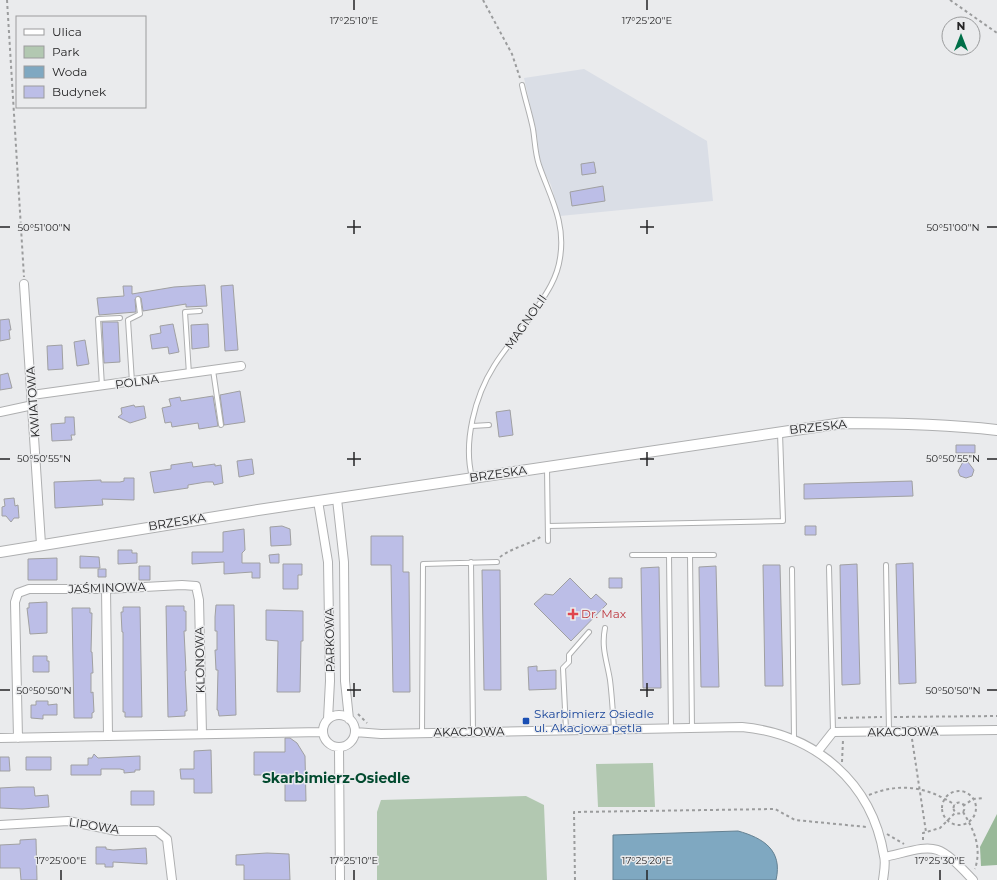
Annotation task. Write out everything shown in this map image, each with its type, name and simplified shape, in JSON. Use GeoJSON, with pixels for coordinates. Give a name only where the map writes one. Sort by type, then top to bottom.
{"type":"FeatureCollection","features":[{"type":"Feature","properties":{"kind":"street","name":"KWIATOWA"},"geometry":{"type":"LineString","coordinates":[[24,284],[42,544]]}},
{"type":"Feature","properties":{"kind":"street","name":"POLNA"},"geometry":{"type":"LineString","coordinates":[[32,396],[241,366]]}},
{"type":"Feature","properties":{"kind":"street"},"geometry":{"type":"LineString","coordinates":[[0,412],[33,405]]}},
{"type":"Feature","properties":{"kind":"street","name":"BRZESKA"},"geometry":{"type":"LineString","coordinates":[[0,552],[42,544],[318,501],[780,432],[850,423],[957,425],[997,430]]}},
{"type":"Feature","properties":{"kind":"street","name":"PARKOWA"},"geometry":{"type":"LineString","coordinates":[[337,499],[344,562],[344,650],[345,681],[349,719]]}},
{"type":"Feature","properties":{"kind":"street","name":"PARKOWA"},"geometry":{"type":"LineString","coordinates":[[318,501],[328,562],[330,650],[328,719]]}},
{"type":"Feature","properties":{"kind":"street"},"geometry":{"type":"LineString","coordinates":[[328,562],[344,562]]}},
{"type":"Feature","properties":{"kind":"street","name":"JAŚMINOWA"},"geometry":{"type":"LineString","coordinates":[[18,738],[15,602],[18,593],[29,589],[106,589],[182,584],[196,586]]}},
{"type":"Feature","properties":{"kind":"street","name":"KLONOWA"},"geometry":{"type":"LineString","coordinates":[[196,586],[199,600],[202,734]]}},
{"type":"Feature","properties":{"kind":"street"},"geometry":{"type":"LineString","coordinates":[[106,589],[108,735]]}},
{"type":"Feature","properties":{"kind":"street"},"geometry":{"type":"LineString","coordinates":[[330,650],[344,650]]}},
{"type":"Feature","properties":{"kind":"street"},"geometry":{"type":"LineString","coordinates":[[336,715],[349,719],[355,727],[352,742],[339,748],[325,742],[322,732],[323,725],[328,719],[336,715]]}},
{"type":"Feature","properties":{"kind":"street","name":"AKACJOWA"},"geometry":{"type":"LineString","coordinates":[[355,732],[381,734],[749,728],[769,731],[794,739],[818,751],[843,772],[859,793],[879,829],[884,857],[883,880]]}},
{"type":"Feature","properties":{"kind":"street","name":"AKACJOWA"},"geometry":{"type":"LineString","coordinates":[[833,732],[997,730]]}},
{"type":"Feature","properties":{"kind":"street"},"geometry":{"type":"LineString","coordinates":[[0,738],[322,732]]}},
{"type":"Feature","properties":{"kind":"street"},"geometry":{"type":"LineString","coordinates":[[818,751],[833,732]]}},
{"type":"Feature","properties":{"kind":"street"},"geometry":{"type":"LineString","coordinates":[[339,748],[340,880]]}},
{"type":"Feature","properties":{"kind":"street","name":"LIPOWA"},"geometry":{"type":"LineString","coordinates":[[0,825],[68,821],[117,831],[157,831],[167,839],[172,880]]}},
{"type":"Feature","properties":{"kind":"street"},"geometry":{"type":"LineString","coordinates":[[884,857],[932,847],[944,852],[971,878]]}},
{"type":"Feature","properties":{"kind":"lane","name":"MAGNOLII"},"geometry":{"type":"LineString","coordinates":[[472,478],[469,453],[472,426],[484,385],[494,367],[545,295],[557,272],[561,245],[558,217],[539,165],[522,85]]}},
{"type":"Feature","properties":{"kind":"lane"},"geometry":{"type":"LineString","coordinates":[[132,382],[128,320],[140,314],[138,299]]}},
{"type":"Feature","properties":{"kind":"lane"},"geometry":{"type":"LineString","coordinates":[[189,374],[185,312],[200,311]]}},
{"type":"Feature","properties":{"kind":"lane"},"geometry":{"type":"LineString","coordinates":[[102,387],[98,319],[120,318]]}},
{"type":"Feature","properties":{"kind":"lane"},"geometry":{"type":"LineString","coordinates":[[214,370],[221,425]]}},
{"type":"Feature","properties":{"kind":"lane"},"geometry":{"type":"LineString","coordinates":[[472,426],[489,425]]}},
{"type":"Feature","properties":{"kind":"lane"},"geometry":{"type":"LineString","coordinates":[[548,526],[783,521],[780,432]]}},
{"type":"Feature","properties":{"kind":"lane"},"geometry":{"type":"LineString","coordinates":[[547,467],[548,541]]}},
{"type":"Feature","properties":{"kind":"lane"},"geometry":{"type":"LineString","coordinates":[[632,555],[714,555]]}},
{"type":"Feature","properties":{"kind":"lane"},"geometry":{"type":"LineString","coordinates":[[669,555],[671,729]]}},
{"type":"Feature","properties":{"kind":"lane"},"geometry":{"type":"LineString","coordinates":[[690,555],[692,729]]}},
{"type":"Feature","properties":{"kind":"lane"},"geometry":{"type":"LineString","coordinates":[[471,562],[472,732]]}},
{"type":"Feature","properties":{"kind":"lane"},"geometry":{"type":"LineString","coordinates":[[422,733],[423,564],[497,562]]}},
{"type":"Feature","properties":{"kind":"lane"},"geometry":{"type":"LineString","coordinates":[[886,565],[889,732]]}},
{"type":"Feature","properties":{"kind":"lane"},"geometry":{"type":"LineString","coordinates":[[829,567],[833,732]]}},
{"type":"Feature","properties":{"kind":"lane"},"geometry":{"type":"LineString","coordinates":[[792,569],[794,739]]}},
{"type":"Feature","properties":{"kind":"lane"},"geometry":{"type":"LineString","coordinates":[[605,628],[602,641],[604,660],[610,679],[614,730]]}},
{"type":"Feature","properties":{"kind":"lane"},"geometry":{"type":"LineString","coordinates":[[566,731],[563,668],[569,662],[569,656],[589,632]]}},
{"type":"Feature","properties":{"kind":"path"},"geometry":{"type":"LineString","coordinates":[[7,0],[24,284]]}},
{"type":"Feature","properties":{"kind":"path"},"geometry":{"type":"LineString","coordinates":[[483,0],[512,54],[522,85]]}},
{"type":"Feature","properties":{"kind":"path"},"geometry":{"type":"LineString","coordinates":[[950,0],[997,34]]}},
{"type":"Feature","properties":{"kind":"path"},"geometry":{"type":"LineString","coordinates":[[497,562],[501,556],[519,546],[535,541],[548,532]]}},
{"type":"Feature","properties":{"kind":"path"},"geometry":{"type":"LineString","coordinates":[[355,710],[360,717],[370,725]]}},
{"type":"Feature","properties":{"kind":"path"},"geometry":{"type":"LineString","coordinates":[[833,718],[997,716]]}},
{"type":"Feature","properties":{"kind":"path"},"geometry":{"type":"LineString","coordinates":[[910,732],[926,832]]}},
{"type":"Feature","properties":{"kind":"path"},"geometry":{"type":"LineString","coordinates":[[866,796],[889,789],[919,788],[929,790],[955,805]]}},
{"type":"Feature","properties":{"kind":"path"},"geometry":{"type":"LineString","coordinates":[[961,792],[969,795],[973,799],[976,811],[969,822],[956,825],[948,822],[942,810],[945,798],[952,793],[961,792]]}},
{"type":"Feature","properties":{"kind":"path"},"geometry":{"type":"LineString","coordinates":[[963,806],[973,799],[984,798]]}},
{"type":"Feature","properties":{"kind":"path"},"geometry":{"type":"LineString","coordinates":[[955,805],[961,803],[963,806]]}},
{"type":"Feature","properties":{"kind":"path"},"geometry":{"type":"LineString","coordinates":[[955,805],[953,808],[956,813]]}},
{"type":"Feature","properties":{"kind":"path"},"geometry":{"type":"LineString","coordinates":[[963,806],[963,812],[978,844],[976,867],[971,878]]}},
{"type":"Feature","properties":{"kind":"path"},"geometry":{"type":"LineString","coordinates":[[575,880],[574,812],[776,809],[795,820],[879,829],[907,847],[900,848]]}},
{"type":"Feature","properties":{"kind":"path"},"geometry":{"type":"LineString","coordinates":[[922,841],[924,838],[923,833],[940,828],[956,813],[963,812]]}},
{"type":"Feature","properties":{"kind":"shaded area"},"geometry":{"type":"Polygon","coordinates":[[[584,69],[707,141],[713,201],[560,216],[551,185],[540,164],[537,135],[524,78],[584,69]]]}},
{"type":"Feature","properties":{"kind":"green space"},"geometry":{"type":"Polygon","coordinates":[[[653,763],[655,807],[598,807],[596,764],[653,763]]]}},
{"type":"Feature","properties":{"kind":"green space"},"geometry":{"type":"Polygon","coordinates":[[[526,796],[544,805],[547,880],[377,880],[377,812],[381,800],[526,796]]]}},
{"type":"Feature","properties":{"kind":"green space"},"geometry":{"type":"Polygon","coordinates":[[[997,814],[997,865],[981,866],[980,847],[997,814]]]}},
{"type":"Feature","properties":{"kind":"water"},"geometry":{"type":"Polygon","coordinates":[[[738,831],[755,837],[769,847],[774,853],[777,861],[776,880],[613,880],[613,835],[738,831]]]}},
{"type":"Feature","properties":{"kind":"building"},"geometry":{"type":"Polygon","coordinates":[[[594,162],[596,173],[582,175],[581,164],[594,162]]]}},
{"type":"Feature","properties":{"kind":"building"},"geometry":{"type":"Polygon","coordinates":[[[603,186],[605,201],[572,206],[570,192],[603,186]]]}},
{"type":"Feature","properties":{"kind":"building"},"geometry":{"type":"Polygon","coordinates":[[[205,285],[207,306],[186,307],[186,304],[143,311],[141,298],[138,296],[135,299],[136,312],[99,315],[97,298],[124,296],[123,286],[132,286],[132,294],[174,287],[205,285]]]}},
{"type":"Feature","properties":{"kind":"building"},"geometry":{"type":"Polygon","coordinates":[[[233,285],[238,350],[225,351],[221,286],[233,285]]]}},
{"type":"Feature","properties":{"kind":"building"},"geometry":{"type":"Polygon","coordinates":[[[9,319],[11,330],[9,330],[10,339],[0,341],[0,320],[9,319]]]}},
{"type":"Feature","properties":{"kind":"building"},"geometry":{"type":"Polygon","coordinates":[[[102,322],[118,322],[120,362],[104,363],[102,322]]]}},
{"type":"Feature","properties":{"kind":"building"},"geometry":{"type":"Polygon","coordinates":[[[173,324],[179,352],[169,354],[168,347],[152,349],[150,335],[161,333],[160,326],[173,324]]]}},
{"type":"Feature","properties":{"kind":"building"},"geometry":{"type":"Polygon","coordinates":[[[208,324],[209,347],[192,349],[191,325],[208,324]]]}},
{"type":"Feature","properties":{"kind":"building"},"geometry":{"type":"Polygon","coordinates":[[[85,340],[89,364],[77,366],[74,342],[85,340]]]}},
{"type":"Feature","properties":{"kind":"building"},"geometry":{"type":"Polygon","coordinates":[[[62,345],[63,369],[48,370],[47,346],[62,345]]]}},
{"type":"Feature","properties":{"kind":"building"},"geometry":{"type":"Polygon","coordinates":[[[8,373],[12,388],[0,390],[0,375],[8,373]]]}},
{"type":"Feature","properties":{"kind":"building"},"geometry":{"type":"Polygon","coordinates":[[[240,391],[245,422],[224,425],[220,395],[240,391]]]}},
{"type":"Feature","properties":{"kind":"building"},"geometry":{"type":"Polygon","coordinates":[[[213,396],[218,426],[199,429],[198,423],[172,427],[171,422],[165,423],[162,408],[171,406],[169,399],[180,397],[181,401],[213,396]]]}},
{"type":"Feature","properties":{"kind":"building"},"geometry":{"type":"Polygon","coordinates":[[[134,405],[135,407],[144,406],[146,418],[130,423],[118,417],[122,414],[121,408],[134,405]]]}},
{"type":"Feature","properties":{"kind":"building"},"geometry":{"type":"Polygon","coordinates":[[[510,410],[513,435],[499,437],[496,412],[510,410]]]}},
{"type":"Feature","properties":{"kind":"building"},"geometry":{"type":"Polygon","coordinates":[[[65,417],[74,417],[75,435],[71,435],[72,440],[52,441],[51,424],[65,423],[65,417]]]}},
{"type":"Feature","properties":{"kind":"building"},"geometry":{"type":"Polygon","coordinates":[[[956,445],[975,445],[975,453],[956,453],[956,445]]]}},
{"type":"Feature","properties":{"kind":"building"},"geometry":{"type":"Polygon","coordinates":[[[965,458],[974,470],[972,476],[966,478],[960,476],[958,471],[965,458]]]}},
{"type":"Feature","properties":{"kind":"building"},"geometry":{"type":"Polygon","coordinates":[[[252,459],[254,474],[239,477],[237,461],[252,459]]]}},
{"type":"Feature","properties":{"kind":"building"},"geometry":{"type":"Polygon","coordinates":[[[192,462],[193,467],[215,464],[215,466],[221,465],[223,483],[214,485],[213,482],[206,482],[188,485],[188,488],[154,493],[150,472],[171,469],[171,465],[192,462]]]}},
{"type":"Feature","properties":{"kind":"building"},"geometry":{"type":"Polygon","coordinates":[[[124,478],[134,478],[134,500],[102,499],[103,505],[55,508],[54,482],[101,480],[101,482],[120,482],[124,481],[124,478]]]}},
{"type":"Feature","properties":{"kind":"building"},"geometry":{"type":"Polygon","coordinates":[[[912,481],[913,496],[804,499],[804,484],[912,481]]]}},
{"type":"Feature","properties":{"kind":"building"},"geometry":{"type":"Polygon","coordinates":[[[14,498],[15,506],[18,505],[19,518],[14,518],[11,522],[6,516],[2,516],[2,507],[5,506],[4,499],[14,498]]]}},
{"type":"Feature","properties":{"kind":"building"},"geometry":{"type":"Polygon","coordinates":[[[282,526],[290,529],[291,545],[271,546],[270,527],[282,526]]]}},
{"type":"Feature","properties":{"kind":"building"},"geometry":{"type":"Polygon","coordinates":[[[805,526],[816,526],[816,535],[805,535],[805,526]]]}},
{"type":"Feature","properties":{"kind":"building"},"geometry":{"type":"Polygon","coordinates":[[[244,529],[245,550],[242,553],[242,563],[260,563],[260,578],[252,578],[252,572],[224,574],[224,562],[192,564],[192,552],[223,552],[223,532],[244,529]]]}},
{"type":"Feature","properties":{"kind":"building"},"geometry":{"type":"Polygon","coordinates":[[[371,536],[403,536],[403,572],[409,572],[410,692],[393,692],[391,565],[371,565],[371,536]]]}},
{"type":"Feature","properties":{"kind":"building"},"geometry":{"type":"Polygon","coordinates":[[[118,550],[132,550],[132,553],[137,553],[137,563],[118,564],[118,550]]]}},
{"type":"Feature","properties":{"kind":"building"},"geometry":{"type":"Polygon","coordinates":[[[279,554],[279,563],[270,563],[269,555],[279,554]]]}},
{"type":"Feature","properties":{"kind":"building"},"geometry":{"type":"Polygon","coordinates":[[[80,556],[99,557],[100,568],[80,568],[80,556]]]}},
{"type":"Feature","properties":{"kind":"building"},"geometry":{"type":"Polygon","coordinates":[[[57,558],[57,580],[28,580],[28,559],[57,558]]]}},
{"type":"Feature","properties":{"kind":"building"},"geometry":{"type":"Polygon","coordinates":[[[913,563],[916,683],[899,684],[896,564],[913,563]]]}},
{"type":"Feature","properties":{"kind":"building"},"geometry":{"type":"Polygon","coordinates":[[[283,564],[302,564],[302,575],[298,575],[298,589],[283,589],[283,564]]]}},
{"type":"Feature","properties":{"kind":"building"},"geometry":{"type":"Polygon","coordinates":[[[857,564],[860,684],[842,685],[840,565],[857,564]]]}},
{"type":"Feature","properties":{"kind":"building"},"geometry":{"type":"Polygon","coordinates":[[[763,565],[780,565],[783,686],[765,686],[763,565]]]}},
{"type":"Feature","properties":{"kind":"building"},"geometry":{"type":"Polygon","coordinates":[[[139,566],[150,566],[150,580],[139,580],[139,566]]]}},
{"type":"Feature","properties":{"kind":"building"},"geometry":{"type":"Polygon","coordinates":[[[716,566],[719,687],[701,687],[699,567],[716,566]]]}},
{"type":"Feature","properties":{"kind":"building"},"geometry":{"type":"Polygon","coordinates":[[[659,567],[661,688],[643,688],[641,568],[659,567]]]}},
{"type":"Feature","properties":{"kind":"building"},"geometry":{"type":"Polygon","coordinates":[[[98,569],[106,569],[106,577],[98,577],[98,569]]]}},
{"type":"Feature","properties":{"kind":"building"},"geometry":{"type":"Polygon","coordinates":[[[482,570],[500,570],[501,690],[484,690],[482,570]]]}},
{"type":"Feature","properties":{"kind":"building"},"geometry":{"type":"Polygon","coordinates":[[[570,578],[591,599],[596,594],[607,604],[571,641],[534,604],[545,594],[553,595],[570,578]]]}},
{"type":"Feature","properties":{"kind":"building"},"geometry":{"type":"Polygon","coordinates":[[[609,578],[622,578],[622,588],[609,588],[609,578]]]}},
{"type":"Feature","properties":{"kind":"building"},"geometry":{"type":"Polygon","coordinates":[[[47,602],[47,633],[30,634],[27,608],[29,608],[29,603],[47,602]]]}},
{"type":"Feature","properties":{"kind":"building"},"geometry":{"type":"Polygon","coordinates":[[[216,605],[234,605],[236,715],[219,716],[217,710],[218,670],[216,670],[215,650],[217,650],[217,631],[215,631],[216,605]]]}},
{"type":"Feature","properties":{"kind":"building"},"geometry":{"type":"Polygon","coordinates":[[[166,606],[184,606],[184,611],[186,611],[186,631],[184,631],[187,711],[185,711],[185,716],[168,717],[166,606]]]}},
{"type":"Feature","properties":{"kind":"building"},"geometry":{"type":"Polygon","coordinates":[[[123,607],[140,607],[142,717],[125,717],[125,712],[123,712],[123,632],[121,612],[123,612],[123,607]]]}},
{"type":"Feature","properties":{"kind":"building"},"geometry":{"type":"Polygon","coordinates":[[[72,608],[90,608],[90,613],[92,613],[91,652],[93,673],[91,673],[91,693],[93,692],[94,712],[92,713],[92,718],[74,718],[72,608]]]}},
{"type":"Feature","properties":{"kind":"building"},"geometry":{"type":"Polygon","coordinates":[[[266,610],[303,611],[300,692],[277,692],[278,641],[266,640],[266,610]]]}},
{"type":"Feature","properties":{"kind":"building"},"geometry":{"type":"Polygon","coordinates":[[[33,656],[47,656],[47,661],[49,661],[49,672],[33,672],[33,656]]]}},
{"type":"Feature","properties":{"kind":"building"},"geometry":{"type":"Polygon","coordinates":[[[537,666],[537,671],[556,670],[556,689],[529,690],[528,667],[537,666]]]}},
{"type":"Feature","properties":{"kind":"building"},"geometry":{"type":"Polygon","coordinates":[[[36,701],[48,701],[48,705],[57,704],[57,715],[43,715],[43,719],[31,718],[31,705],[36,705],[36,701]]]}},
{"type":"Feature","properties":{"kind":"building"},"geometry":{"type":"Polygon","coordinates":[[[285,738],[290,738],[297,743],[305,756],[306,801],[285,801],[285,775],[254,775],[254,752],[285,752],[285,738]]]}},
{"type":"Feature","properties":{"kind":"building"},"geometry":{"type":"Polygon","coordinates":[[[211,750],[212,793],[194,793],[194,779],[181,779],[180,769],[194,769],[194,751],[211,750]]]}},
{"type":"Feature","properties":{"kind":"building"},"geometry":{"type":"Polygon","coordinates":[[[94,754],[98,758],[140,756],[140,770],[124,773],[124,770],[120,769],[101,769],[101,775],[71,775],[71,765],[88,765],[88,758],[92,758],[94,754]]]}},
{"type":"Feature","properties":{"kind":"building"},"geometry":{"type":"Polygon","coordinates":[[[0,757],[9,757],[10,771],[0,771],[0,757]]]}},
{"type":"Feature","properties":{"kind":"building"},"geometry":{"type":"Polygon","coordinates":[[[26,757],[51,757],[51,770],[26,770],[26,757]]]}},
{"type":"Feature","properties":{"kind":"building"},"geometry":{"type":"Polygon","coordinates":[[[34,787],[35,796],[48,795],[49,807],[22,809],[0,808],[0,788],[34,787]]]}},
{"type":"Feature","properties":{"kind":"building"},"geometry":{"type":"Polygon","coordinates":[[[131,791],[154,791],[154,805],[131,805],[131,791]]]}},
{"type":"Feature","properties":{"kind":"building"},"geometry":{"type":"Polygon","coordinates":[[[36,839],[37,880],[21,880],[20,868],[0,868],[0,845],[20,844],[20,840],[36,839]]]}},
{"type":"Feature","properties":{"kind":"building"},"geometry":{"type":"Polygon","coordinates":[[[96,847],[106,847],[106,849],[113,850],[146,848],[147,864],[113,862],[113,867],[105,867],[105,864],[96,864],[96,847]]]}},
{"type":"Feature","properties":{"kind":"building"},"geometry":{"type":"Polygon","coordinates":[[[267,853],[289,854],[290,880],[244,880],[244,865],[236,865],[236,855],[267,853]]]}},
{"type":"Feature","properties":{"kind":"place","name":"Dr. Max"},"geometry":{"type":"Point","coordinates":[573,614]}},
{"type":"Feature","properties":{"kind":"place","name":"Skarbimierz Osiedle ul. Akacjowa pętla"},"geometry":{"type":"Point","coordinates":[526,721]}},
{"type":"Feature","properties":{"kind":"district","name":"Skarbimierz-Osiedle"},"geometry":{"type":"Point","coordinates":[336,778]}}]}
